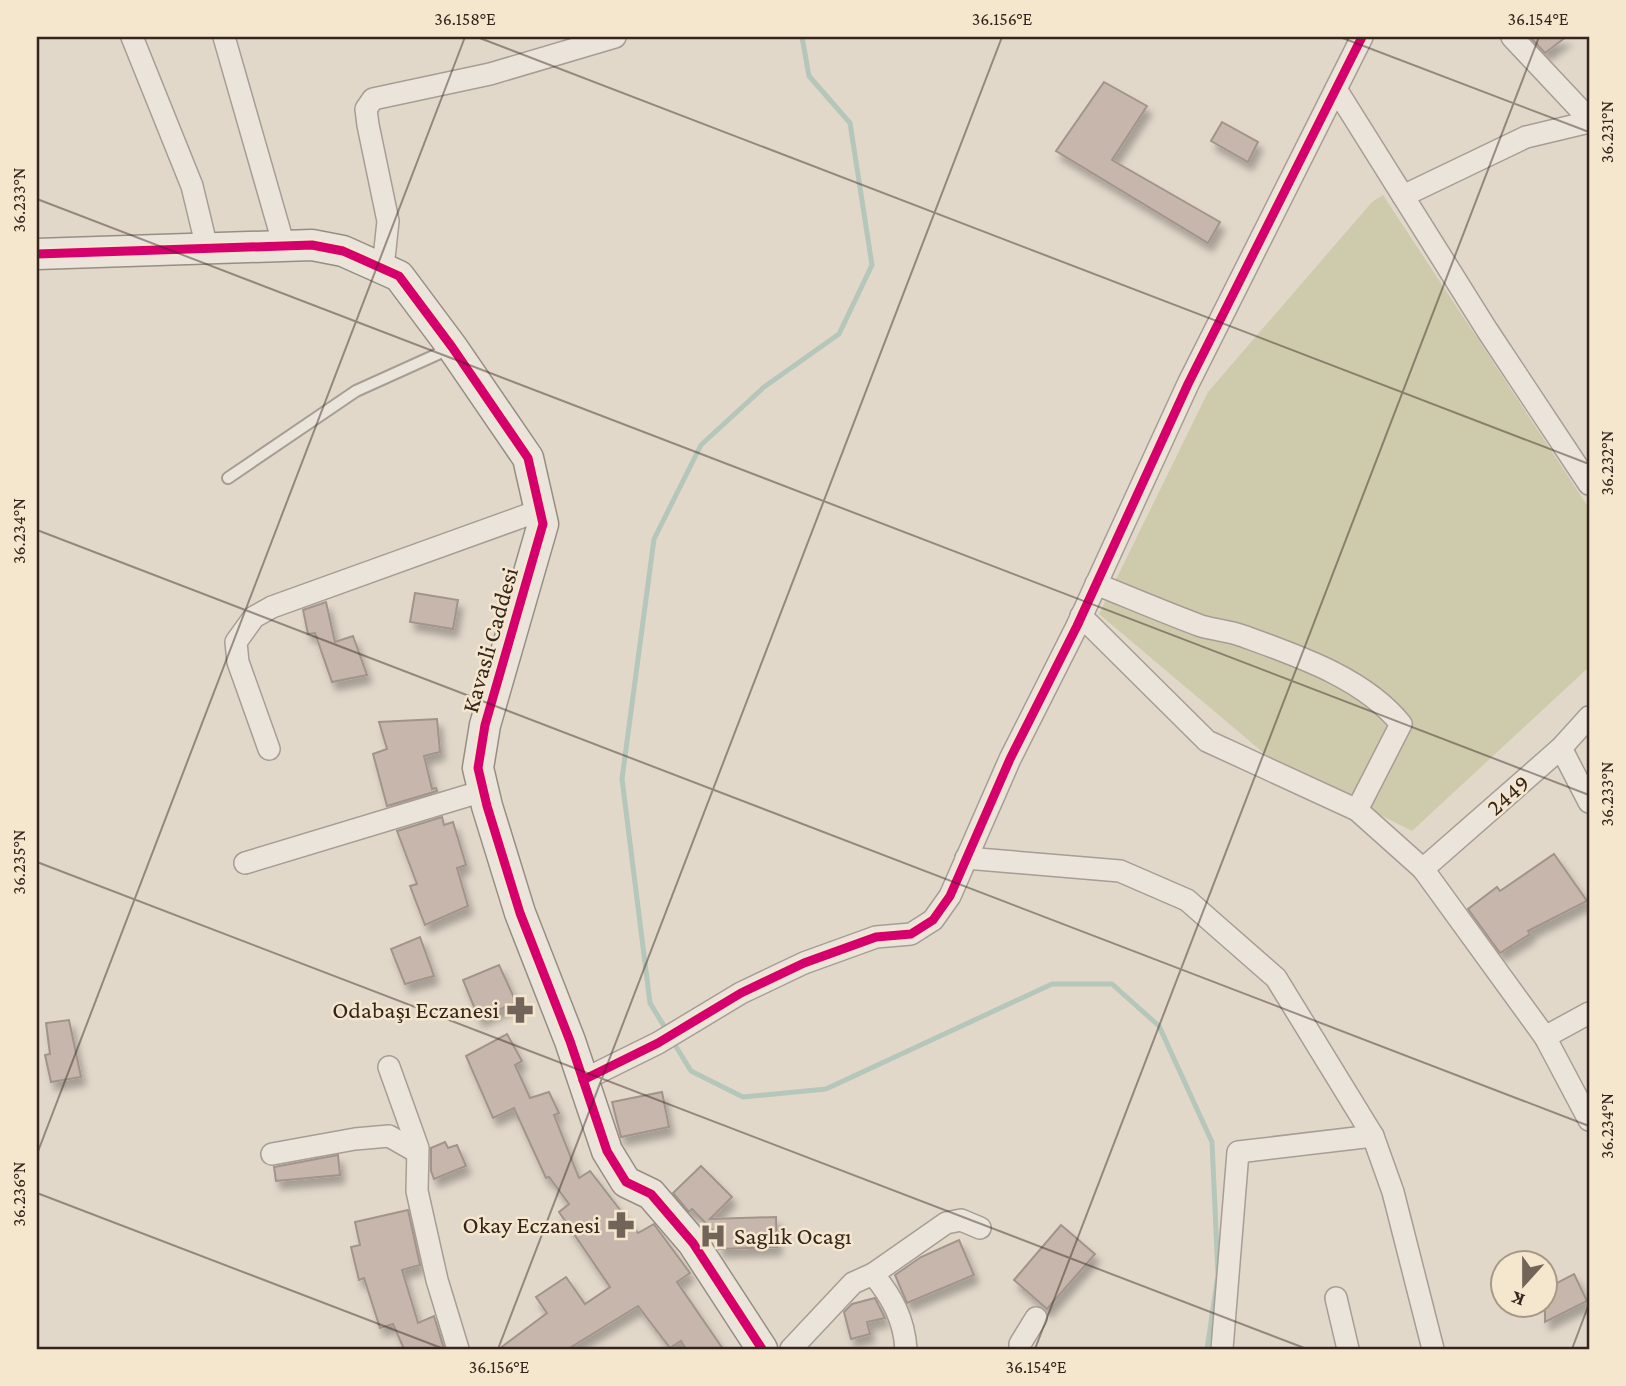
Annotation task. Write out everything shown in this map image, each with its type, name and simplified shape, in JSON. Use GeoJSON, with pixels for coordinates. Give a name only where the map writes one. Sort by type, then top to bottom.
{"type":"FeatureCollection","features":[{"type":"Feature","properties":{"kind":"street"},"geometry":{"type":"LineString","coordinates":[[132,37],[192,186],[207,248]]}},
{"type":"Feature","properties":{"kind":"street"},"geometry":{"type":"LineString","coordinates":[[224,37],[284,246]]}},
{"type":"Feature","properties":{"kind":"street"},"geometry":{"type":"LineString","coordinates":[[383,268],[388,221],[366,109],[373,99],[490,74],[615,37]]}},
{"type":"Feature","properties":{"kind":"street"},"geometry":{"type":"LineString","coordinates":[[583,1080],[658,1044],[741,993],[804,963],[876,937],[911,934],[933,920],[950,896],[1010,758],[1082,616],[1188,384],[1362,37]]}},
{"type":"Feature","properties":{"kind":"street"},"geometry":{"type":"LineString","coordinates":[[1403,196],[1526,137],[1589,120],[1512,37]]}},
{"type":"Feature","properties":{"kind":"street"},"geometry":{"type":"LineString","coordinates":[[1336,89],[1589,484]]}},
{"type":"Feature","properties":{"kind":"street","name":"Kavasli Caddesi"},"geometry":{"type":"LineString","coordinates":[[37,254],[312,245],[344,251],[399,276],[452,347],[528,458],[543,524],[485,725],[478,768],[483,791],[520,913],[607,1151],[626,1182],[650,1194],[693,1243],[762,1349]]}},
{"type":"Feature","properties":{"kind":"street"},"geometry":{"type":"LineString","coordinates":[[269,749],[238,662],[236,642],[254,617],[272,607],[541,510]]}},
{"type":"Feature","properties":{"kind":"street"},"geometry":{"type":"LineString","coordinates":[[1096,584],[1205,627],[1241,635],[1307,661],[1357,685],[1391,711],[1401,724],[1357,810]]}},
{"type":"Feature","properties":{"kind":"street"},"geometry":{"type":"LineString","coordinates":[[1082,616],[1208,741],[1357,810],[1423,869],[1545,1037],[1589,1120]]}},
{"type":"Feature","properties":{"kind":"street","name":"2449"},"geometry":{"type":"LineString","coordinates":[[1423,869],[1561,748],[1589,717]]}},
{"type":"Feature","properties":{"kind":"street"},"geometry":{"type":"LineString","coordinates":[[1561,748],[1589,802]]}},
{"type":"Feature","properties":{"kind":"street"},"geometry":{"type":"LineString","coordinates":[[245,863],[483,791]]}},
{"type":"Feature","properties":{"kind":"street"},"geometry":{"type":"LineString","coordinates":[[966,858],[1120,871],[1187,900],[1276,978],[1373,1136],[1392,1192],[1433,1349]]}},
{"type":"Feature","properties":{"kind":"street"},"geometry":{"type":"LineString","coordinates":[[1545,1037],[1589,1013]]}},
{"type":"Feature","properties":{"kind":"street"},"geometry":{"type":"LineString","coordinates":[[389,1067],[417,1152],[417,1191],[437,1280],[458,1349]]}},
{"type":"Feature","properties":{"kind":"street"},"geometry":{"type":"LineString","coordinates":[[272,1154],[355,1139],[389,1136],[417,1152]]}},
{"type":"Feature","properties":{"kind":"street"},"geometry":{"type":"LineString","coordinates":[[1222,1349],[1238,1152],[1373,1136]]}},
{"type":"Feature","properties":{"kind":"street"},"geometry":{"type":"LineString","coordinates":[[791,1349],[853,1283],[873,1274],[900,1252],[946,1223],[961,1220],[980,1228]]}},
{"type":"Feature","properties":{"kind":"street"},"geometry":{"type":"LineString","coordinates":[[873,1274],[890,1294],[904,1327],[906,1349]]}},
{"type":"Feature","properties":{"kind":"street"},"geometry":{"type":"LineString","coordinates":[[1336,1298],[1348,1349]]}},
{"type":"Feature","properties":{"kind":"street"},"geometry":{"type":"LineString","coordinates":[[1020,1349],[1020,1344],[1036,1318]]}},
{"type":"Feature","properties":{"kind":"lane"},"geometry":{"type":"LineString","coordinates":[[228,478],[356,391],[452,347]]}},
{"type":"Feature","properties":{"kind":"shaded area"},"geometry":{"type":"Polygon","coordinates":[[[1383,195],[1589,508],[1589,667],[1412,831],[1272,760],[1099,614],[1208,392],[1372,202],[1383,195]]]}},
{"type":"Feature","properties":{"kind":"building"},"geometry":{"type":"Polygon","coordinates":[[[1530,37],[1566,37],[1545,53],[1530,37]]]}},
{"type":"Feature","properties":{"kind":"building"},"geometry":{"type":"Polygon","coordinates":[[[1104,82],[1147,106],[1112,160],[1220,222],[1208,243],[1056,151],[1104,82]]]}},
{"type":"Feature","properties":{"kind":"building"},"geometry":{"type":"Polygon","coordinates":[[[1222,122],[1258,142],[1248,162],[1211,141],[1222,122]]]}},
{"type":"Feature","properties":{"kind":"building"},"geometry":{"type":"Polygon","coordinates":[[[415,593],[458,600],[453,629],[410,622],[415,593]]]}},
{"type":"Feature","properties":{"kind":"building"},"geometry":{"type":"Polygon","coordinates":[[[326,602],[335,642],[353,636],[367,675],[332,682],[315,633],[308,634],[303,610],[326,602]]]}},
{"type":"Feature","properties":{"kind":"building"},"geometry":{"type":"Polygon","coordinates":[[[437,719],[440,752],[424,756],[432,789],[436,788],[437,791],[387,806],[373,754],[387,749],[379,722],[437,719]]]}},
{"type":"Feature","properties":{"kind":"building"},"geometry":{"type":"Polygon","coordinates":[[[442,817],[444,825],[453,822],[466,865],[457,868],[468,906],[425,925],[410,886],[417,884],[397,831],[442,817]]]}},
{"type":"Feature","properties":{"kind":"building"},"geometry":{"type":"Polygon","coordinates":[[[1554,854],[1587,901],[1528,931],[1530,934],[1500,953],[1468,909],[1497,887],[1500,891],[1554,854]]]}},
{"type":"Feature","properties":{"kind":"building"},"geometry":{"type":"Polygon","coordinates":[[[420,937],[434,976],[405,984],[391,949],[420,937]]]}},
{"type":"Feature","properties":{"kind":"building"},"geometry":{"type":"Polygon","coordinates":[[[499,965],[516,1002],[479,1019],[463,980],[499,965]]]}},
{"type":"Feature","properties":{"kind":"building"},"geometry":{"type":"Polygon","coordinates":[[[69,1020],[81,1077],[51,1082],[45,1055],[50,1054],[46,1023],[69,1020]]]}},
{"type":"Feature","properties":{"kind":"building"},"geometry":{"type":"Polygon","coordinates":[[[507,1034],[522,1061],[515,1065],[530,1098],[549,1092],[559,1113],[554,1115],[579,1178],[590,1171],[638,1233],[654,1224],[690,1273],[677,1282],[723,1349],[686,1349],[681,1341],[670,1348],[638,1306],[568,1349],[499,1349],[547,1313],[536,1297],[566,1277],[585,1304],[610,1287],[559,1212],[569,1204],[549,1177],[546,1178],[514,1108],[493,1118],[466,1056],[507,1034]]]}},
{"type":"Feature","properties":{"kind":"building"},"geometry":{"type":"Polygon","coordinates":[[[662,1092],[669,1127],[621,1137],[612,1102],[662,1092]]]}},
{"type":"Feature","properties":{"kind":"building"},"geometry":{"type":"Polygon","coordinates":[[[445,1142],[448,1148],[457,1145],[466,1166],[434,1179],[431,1171],[431,1148],[445,1142]]]}},
{"type":"Feature","properties":{"kind":"building"},"geometry":{"type":"Polygon","coordinates":[[[338,1155],[340,1175],[276,1181],[274,1167],[338,1155]]]}},
{"type":"Feature","properties":{"kind":"building"},"geometry":{"type":"Polygon","coordinates":[[[701,1166],[732,1197],[710,1219],[776,1217],[777,1247],[719,1249],[718,1236],[692,1209],[689,1212],[673,1193],[701,1166]]]}},
{"type":"Feature","properties":{"kind":"building"},"geometry":{"type":"Polygon","coordinates":[[[408,1210],[420,1265],[402,1270],[418,1323],[434,1316],[444,1349],[404,1349],[393,1324],[380,1328],[364,1278],[359,1280],[351,1247],[360,1245],[355,1222],[408,1210]]]}},
{"type":"Feature","properties":{"kind":"building"},"geometry":{"type":"Polygon","coordinates":[[[1061,1225],[1095,1254],[1047,1309],[1014,1280],[1061,1225]]]}},
{"type":"Feature","properties":{"kind":"building"},"geometry":{"type":"Polygon","coordinates":[[[959,1240],[974,1275],[907,1303],[895,1275],[921,1257],[959,1240]]]}},
{"type":"Feature","properties":{"kind":"building"},"geometry":{"type":"Polygon","coordinates":[[[1574,1274],[1587,1301],[1560,1314],[1560,1281],[1574,1274]]]}},
{"type":"Feature","properties":{"kind":"building"},"geometry":{"type":"Polygon","coordinates":[[[875,1298],[885,1318],[867,1322],[870,1334],[851,1339],[844,1312],[852,1304],[875,1298]]]}},
{"type":"Feature","properties":{"kind":"waterway"},"geometry":{"type":"LineString","coordinates":[[667,1031],[650,1003],[622,779],[654,539],[701,445],[764,387],[839,334],[872,265],[850,123],[809,76],[802,37]]}},
{"type":"Feature","properties":{"kind":"waterway"},"geometry":{"type":"LineString","coordinates":[[672,1040],[691,1071],[743,1097],[826,1089],[1052,984],[1112,984],[1159,1026],[1212,1142],[1218,1275],[1207,1349]]}},
{"type":"Feature","properties":{"kind":"cycle path"},"geometry":{"type":"LineString","coordinates":[[583,1080],[658,1043],[741,993],[804,963],[876,937],[911,934],[933,920],[950,896],[1010,759],[1077,626],[1188,384],[1362,37]]}},
{"type":"Feature","properties":{"kind":"cycle path"},"geometry":{"type":"LineString","coordinates":[[37,254],[312,245],[343,251],[399,276],[452,347],[528,458],[543,524],[485,725],[478,768],[487,806],[520,913],[570,1041],[607,1151],[626,1182],[651,1194],[693,1243],[762,1349]]}},
{"type":"Feature","properties":{"kind":"place","name":"Odabaşı Eczanesi"},"geometry":{"type":"Point","coordinates":[520,1010]}},
{"type":"Feature","properties":{"kind":"place","name":"Okay Eczanesi"},"geometry":{"type":"Point","coordinates":[621,1225]}},
{"type":"Feature","properties":{"kind":"place","name":"Saglık Ocagı"},"geometry":{"type":"Point","coordinates":[713,1236]}}]}
